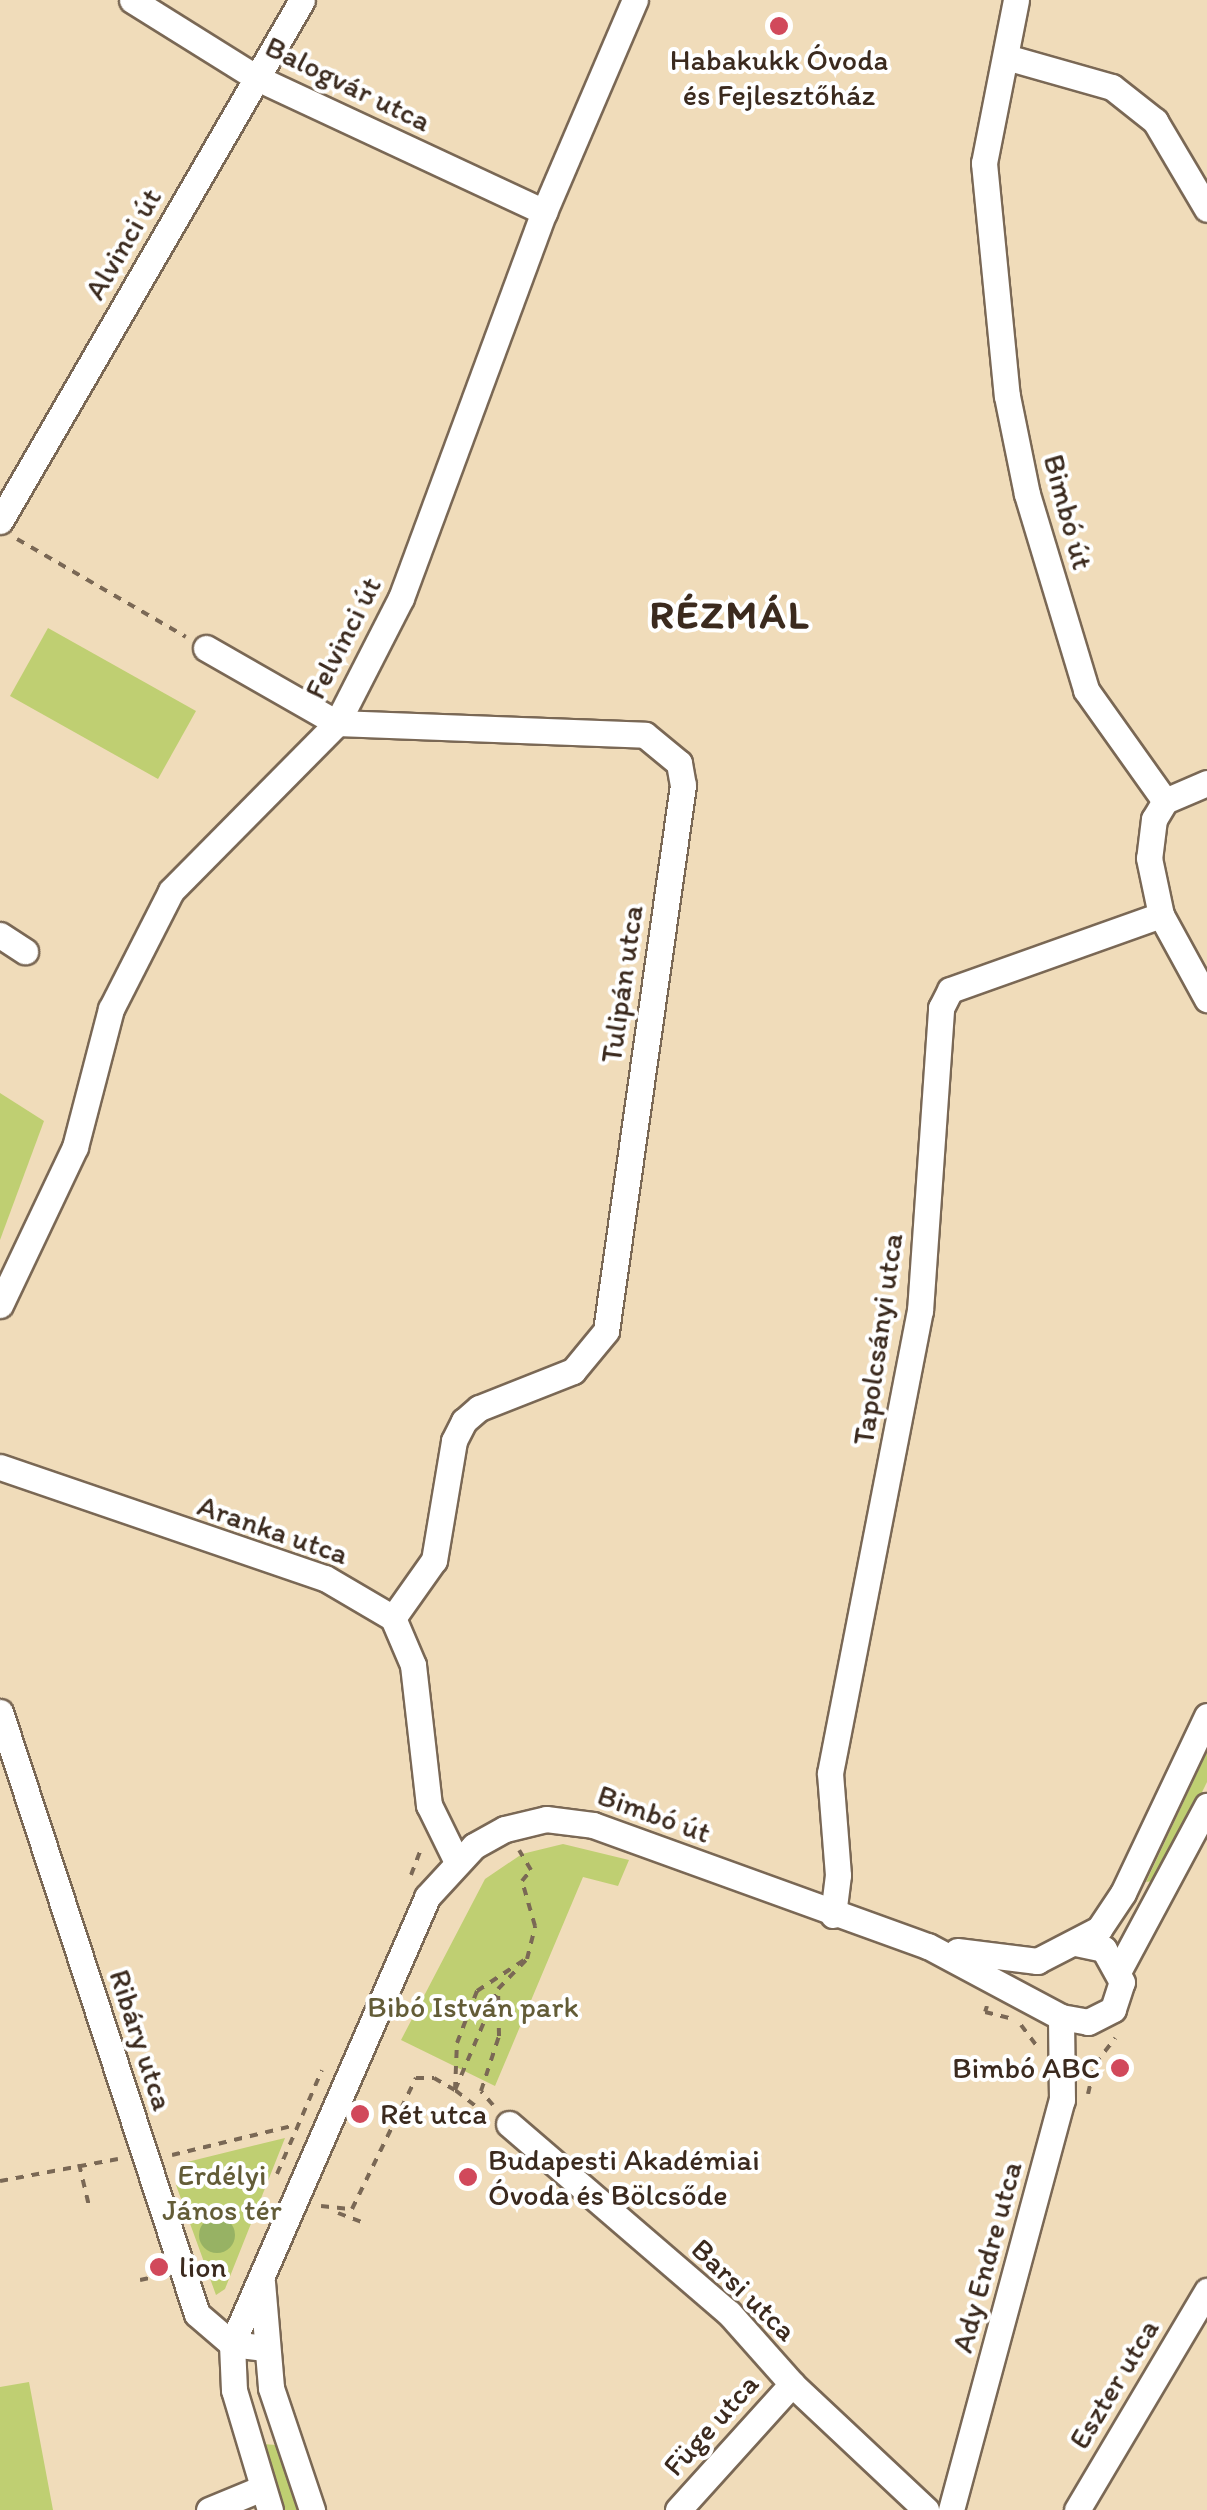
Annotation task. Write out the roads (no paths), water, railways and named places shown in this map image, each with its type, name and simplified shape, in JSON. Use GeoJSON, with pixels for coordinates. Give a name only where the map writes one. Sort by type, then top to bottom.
{"type":"FeatureCollection","features":[{"type":"Feature","properties":{"kind":"street","name":"Balogvár utca"},"geometry":{"type":"LineString","coordinates":[[132,0],[257,78],[544,212]]}},
{"type":"Feature","properties":{"kind":"street","name":"Alvinci út"},"geometry":{"type":"LineString","coordinates":[[0,525],[302,0]]}},
{"type":"Feature","properties":{"kind":"street","name":"Felvinci út"},"geometry":{"type":"LineString","coordinates":[[0,1305],[75,1148],[111,1008],[171,891],[337,723],[402,598],[544,212],[635,0]]}},
{"type":"Feature","properties":{"kind":"street","name":"Bimbó út"},"geometry":{"type":"LineString","coordinates":[[1016,0],[984,164],[1007,396],[1027,494],[1086,690],[1165,801]]}},
{"type":"Feature","properties":{"kind":"street"},"geometry":{"type":"LineString","coordinates":[[1006,57],[1112,87],[1155,120],[1207,209]]}},
{"type":"Feature","properties":{"kind":"street","name":"Tulipán utca"},"geometry":{"type":"LineString","coordinates":[[206,648],[337,723],[646,735],[679,763],[683,786],[606,1331],[573,1370],[479,1408],[464,1422],[454,1441],[434,1560],[393,1618]]}},
{"type":"Feature","properties":{"kind":"street"},"geometry":{"type":"LineString","coordinates":[[1207,783],[1165,801],[1154,818],[1149,858],[1161,915],[1207,998]]}},
{"type":"Feature","properties":{"kind":"street","name":"Tapolcsányi utca"},"geometry":{"type":"LineString","coordinates":[[833,1916],[838,1874],[830,1773],[920,1311],[941,1008],[950,990],[1161,915]]}},
{"type":"Feature","properties":{"kind":"street"},"geometry":{"type":"LineString","coordinates":[[0,935],[25,951]]}},
{"type":"Feature","properties":{"kind":"street","name":"Aranka utca"},"geometry":{"type":"LineString","coordinates":[[0,1467],[325,1578],[393,1618]]}},
{"type":"Feature","properties":{"kind":"street"},"geometry":{"type":"LineString","coordinates":[[393,1618],[414,1666],[430,1805],[456,1862]]}},
{"type":"Feature","properties":{"kind":"street","name":"Ribáry utca"},"geometry":{"type":"LineString","coordinates":[[0,1712],[197,2314],[232,2344]]}},
{"type":"Feature","properties":{"kind":"street"},"geometry":{"type":"LineString","coordinates":[[1056,2012],[1044,1970],[1066,1948],[1099,1929],[1123,1892],[1207,1716]]}},
{"type":"Feature","properties":{"kind":"street"},"geometry":{"type":"LineString","coordinates":[[1063,2092],[1088,2022],[1102,2018],[1120,1996],[1120,1968],[1207,1806]]}},
{"type":"Feature","properties":{"kind":"street","name":"Bimbó út"},"geometry":{"type":"LineString","coordinates":[[266,2499],[234,2390],[232,2344],[427,1897],[456,1862],[505,1829],[546,1819],[592,1825],[833,1916],[928,1946],[1056,2012],[1088,2022]]}},
{"type":"Feature","properties":{"kind":"street","name":"Bimbó út"},"geometry":{"type":"LineString","coordinates":[[928,1946],[1021,1961],[1066,1948]]}},
{"type":"Feature","properties":{"kind":"street"},"geometry":{"type":"LineString","coordinates":[[1066,1948],[1104,1949],[1120,1968]]}},
{"type":"Feature","properties":{"kind":"street","name":"Ady Endre utca"},"geometry":{"type":"LineString","coordinates":[[951,2510],[1063,2092],[1056,2012]]}},
{"type":"Feature","properties":{"kind":"street","name":"Barsi utca"},"geometry":{"type":"LineString","coordinates":[[509,2124],[729,2313],[792,2384],[926,2510]]}},
{"type":"Feature","properties":{"kind":"street","name":"Bimbó út"},"geometry":{"type":"LineString","coordinates":[[262,2277],[264,2348],[312,2510]]}},
{"type":"Feature","properties":{"kind":"street","name":"Eszter utca"},"geometry":{"type":"LineString","coordinates":[[1077,2510],[1207,2291]]}},
{"type":"Feature","properties":{"kind":"street"},"geometry":{"type":"LineString","coordinates":[[232,2344],[264,2348]]}},
{"type":"Feature","properties":{"kind":"street","name":"Füge utca"},"geometry":{"type":"LineString","coordinates":[[678,2510],[792,2384]]}},
{"type":"Feature","properties":{"kind":"street"},"geometry":{"type":"LineString","coordinates":[[209,2510],[266,2499]]}},
{"type":"Feature","properties":{"kind":"place","name":"Habakukk Óvoda és Fejlesztőház"},"geometry":{"type":"Point","coordinates":[779,26]}},
{"type":"Feature","properties":{"kind":"place","name":"Bimbó ABC"},"geometry":{"type":"Point","coordinates":[1120,2068]}},
{"type":"Feature","properties":{"kind":"place","name":"Rét utca"},"geometry":{"type":"Point","coordinates":[360,2114]}},
{"type":"Feature","properties":{"kind":"place","name":"Budapesti Akadémiai Óvoda és Bölcsőde"},"geometry":{"type":"Point","coordinates":[468,2177]}},
{"type":"Feature","properties":{"kind":"place","name":"lion"},"geometry":{"type":"Point","coordinates":[159,2267]}},
{"type":"Feature","properties":{"kind":"district","name":"RÉZMÁL"},"geometry":{"type":"Point","coordinates":[730,614]}},
{"type":"Feature","properties":{"kind":"park label","name":"Bibó István park"},"geometry":{"type":"Point","coordinates":[473,2007]}},
{"type":"Feature","properties":{"kind":"park label","name":"Erdélyi János tér"},"geometry":{"type":"Point","coordinates":[222,2192]}}]}
